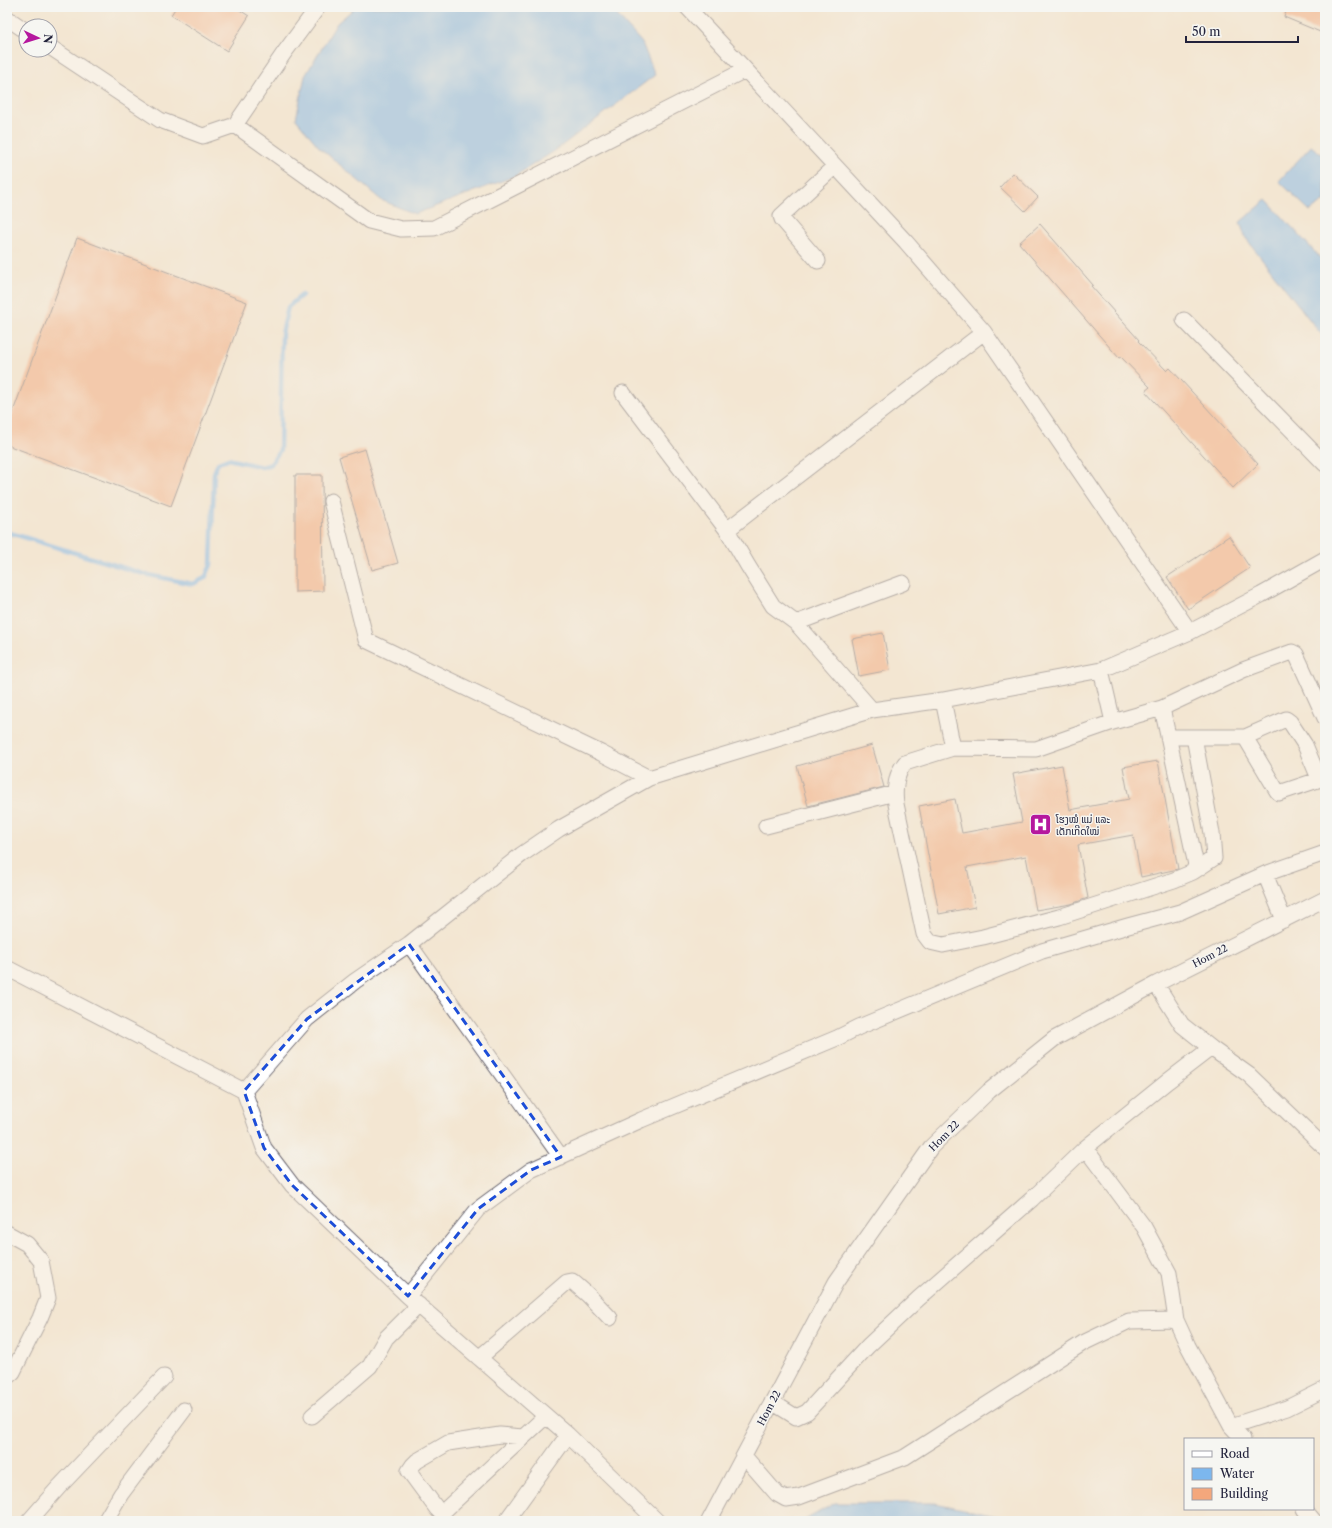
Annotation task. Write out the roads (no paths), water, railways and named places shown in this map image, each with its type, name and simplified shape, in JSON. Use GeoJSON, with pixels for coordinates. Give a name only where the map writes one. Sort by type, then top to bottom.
{"type":"FeatureCollection","features":[{"type":"Feature","properties":{"kind":"street"},"geometry":{"type":"LineString","coordinates":[[58,52],[160,120],[204,136],[235,125],[284,53],[318,7]]}},
{"type":"Feature","properties":{"kind":"street"},"geometry":{"type":"LineString","coordinates":[[687,7],[906,242],[984,332],[1190,632]]}},
{"type":"Feature","properties":{"kind":"street"},"geometry":{"type":"LineString","coordinates":[[7,18],[18,26]]}},
{"type":"Feature","properties":{"kind":"street"},"geometry":{"type":"LineString","coordinates":[[235,125],[369,221],[401,229],[434,228],[745,70]]}},
{"type":"Feature","properties":{"kind":"street"},"geometry":{"type":"LineString","coordinates":[[818,261],[782,219],[782,216],[835,166]]}},
{"type":"Feature","properties":{"kind":"street"},"geometry":{"type":"LineString","coordinates":[[1184,320],[1325,464]]}},
{"type":"Feature","properties":{"kind":"street"},"geometry":{"type":"LineString","coordinates":[[727,530],[984,332]]}},
{"type":"Feature","properties":{"kind":"street"},"geometry":{"type":"LineString","coordinates":[[623,394],[727,530],[773,606],[796,623],[872,710]]}},
{"type":"Feature","properties":{"kind":"street"},"geometry":{"type":"LineString","coordinates":[[331,501],[366,640],[600,753],[648,778]]}},
{"type":"Feature","properties":{"kind":"street"},"geometry":{"type":"LineString","coordinates":[[244,1091],[307,1019],[355,981],[409,944],[521,855],[559,829],[648,778],[872,710],[943,700],[1101,670],[1190,632],[1323,564]]}},
{"type":"Feature","properties":{"kind":"street"},"geometry":{"type":"LineString","coordinates":[[796,623],[903,583]]}},
{"type":"Feature","properties":{"kind":"street"},"geometry":{"type":"LineString","coordinates":[[1194,737],[1212,832],[1214,858],[1193,872],[1174,880],[1059,917],[943,946],[930,942],[924,934],[896,804],[895,793],[900,768],[905,763],[953,748],[1036,749],[1113,722],[1162,708],[1243,670],[1292,652],[1296,654],[1325,718]]}},
{"type":"Feature","properties":{"kind":"street"},"geometry":{"type":"LineString","coordinates":[[1101,670],[1113,722]]}},
{"type":"Feature","properties":{"kind":"street"},"geometry":{"type":"LineString","coordinates":[[943,700],[953,748]]}},
{"type":"Feature","properties":{"kind":"street"},"geometry":{"type":"LineString","coordinates":[[1162,708],[1196,865],[1193,872]]}},
{"type":"Feature","properties":{"kind":"street"},"geometry":{"type":"LineString","coordinates":[[1168,737],[1245,737],[1286,720],[1290,722],[1305,745],[1318,776],[1318,780],[1279,793],[1245,737]]}},
{"type":"Feature","properties":{"kind":"street"},"geometry":{"type":"LineString","coordinates":[[766,826],[895,793]]}},
{"type":"Feature","properties":{"kind":"street"},"geometry":{"type":"LineString","coordinates":[[312,1416],[370,1366],[386,1338],[414,1301],[478,1208],[531,1170],[641,1120],[838,1038],[867,1024],[1042,952],[1180,912],[1265,874],[1325,853]]}},
{"type":"Feature","properties":{"kind":"street"},"geometry":{"type":"LineString","coordinates":[[1265,874],[1284,920]]}},
{"type":"Feature","properties":{"kind":"street","name":"Hom 22"},"geometry":{"type":"LineString","coordinates":[[709,1521],[836,1282],[931,1147],[989,1091],[1054,1039],[1156,984],[1325,899]]}},
{"type":"Feature","properties":{"kind":"street"},"geometry":{"type":"LineString","coordinates":[[409,944],[561,1157]]}},
{"type":"Feature","properties":{"kind":"street"},"geometry":{"type":"LineString","coordinates":[[7,968],[244,1091],[264,1148],[292,1186],[414,1301],[568,1435],[657,1521]]}},
{"type":"Feature","properties":{"kind":"street"},"geometry":{"type":"LineString","coordinates":[[1156,984],[1182,1024],[1211,1048],[1249,1075],[1325,1148]]}},
{"type":"Feature","properties":{"kind":"street"},"geometry":{"type":"LineString","coordinates":[[772,1402],[796,1416],[807,1412],[868,1346],[912,1304],[1032,1199],[1085,1148],[1211,1048]]}},
{"type":"Feature","properties":{"kind":"street"},"geometry":{"type":"LineString","coordinates":[[1085,1148],[1144,1227],[1169,1273],[1176,1320],[1188,1346],[1232,1426],[1242,1438]]}},
{"type":"Feature","properties":{"kind":"street"},"geometry":{"type":"LineString","coordinates":[[7,1233],[27,1244],[41,1261],[48,1298],[14,1372],[7,1377]]}},
{"type":"Feature","properties":{"kind":"street"},"geometry":{"type":"LineString","coordinates":[[479,1358],[568,1282],[572,1281],[610,1318]]}},
{"type":"Feature","properties":{"kind":"street"},"geometry":{"type":"LineString","coordinates":[[744,1456],[777,1494],[786,1498],[799,1497],[905,1457],[1083,1342],[1129,1321],[1176,1320]]}},
{"type":"Feature","properties":{"kind":"street"},"geometry":{"type":"LineString","coordinates":[[29,1521],[58,1488],[164,1377]]}},
{"type":"Feature","properties":{"kind":"street"},"geometry":{"type":"LineString","coordinates":[[1232,1426],[1287,1408],[1325,1389]]}},
{"type":"Feature","properties":{"kind":"street"},"geometry":{"type":"LineString","coordinates":[[105,1521],[121,1494],[184,1410]]}},
{"type":"Feature","properties":{"kind":"street"},"geometry":{"type":"LineString","coordinates":[[524,1437],[500,1435],[448,1443],[417,1461],[409,1471],[437,1509],[440,1512],[444,1511],[524,1437],[546,1416]]}},
{"type":"Feature","properties":{"kind":"street"},"geometry":{"type":"LineString","coordinates":[[506,1521],[568,1435]]}},
{"type":"Feature","properties":{"kind":"street"},"geometry":{"type":"LineString","coordinates":[[1305,1510],[1314,1521]]}},
{"type":"Feature","properties":{"kind":"water"},"geometry":{"type":"Polygon","coordinates":[[[356,7],[610,7],[642,43],[655,75],[556,150],[515,176],[415,214],[381,200],[319,147],[296,119],[305,76],[337,23],[356,7]]]}},
{"type":"Feature","properties":{"kind":"water"},"geometry":{"type":"Polygon","coordinates":[[[1311,146],[1325,157],[1325,201],[1310,211],[1279,181],[1311,146]]]}},
{"type":"Feature","properties":{"kind":"water"},"geometry":{"type":"Polygon","coordinates":[[[1267,200],[1325,263],[1325,336],[1320,333],[1245,237],[1240,222],[1267,200]]]}},
{"type":"Feature","properties":{"kind":"water"},"geometry":{"type":"Polygon","coordinates":[[[835,1503],[935,1503],[1020,1521],[803,1521],[835,1503]]]}},
{"type":"Feature","properties":{"kind":"waterway"},"geometry":{"type":"LineString","coordinates":[[7,532],[144,574],[193,584],[205,578],[211,565],[214,473],[218,463],[228,459],[262,467],[271,464],[280,450],[282,334],[288,307],[302,295]]}},
{"type":"Feature","properties":{"kind":"place","name":"ໂຮງໝໍ ແມ່ ແລະ ເດັກເກີດໃໝ່"},"geometry":{"type":"Point","coordinates":[1041,825]}}]}
